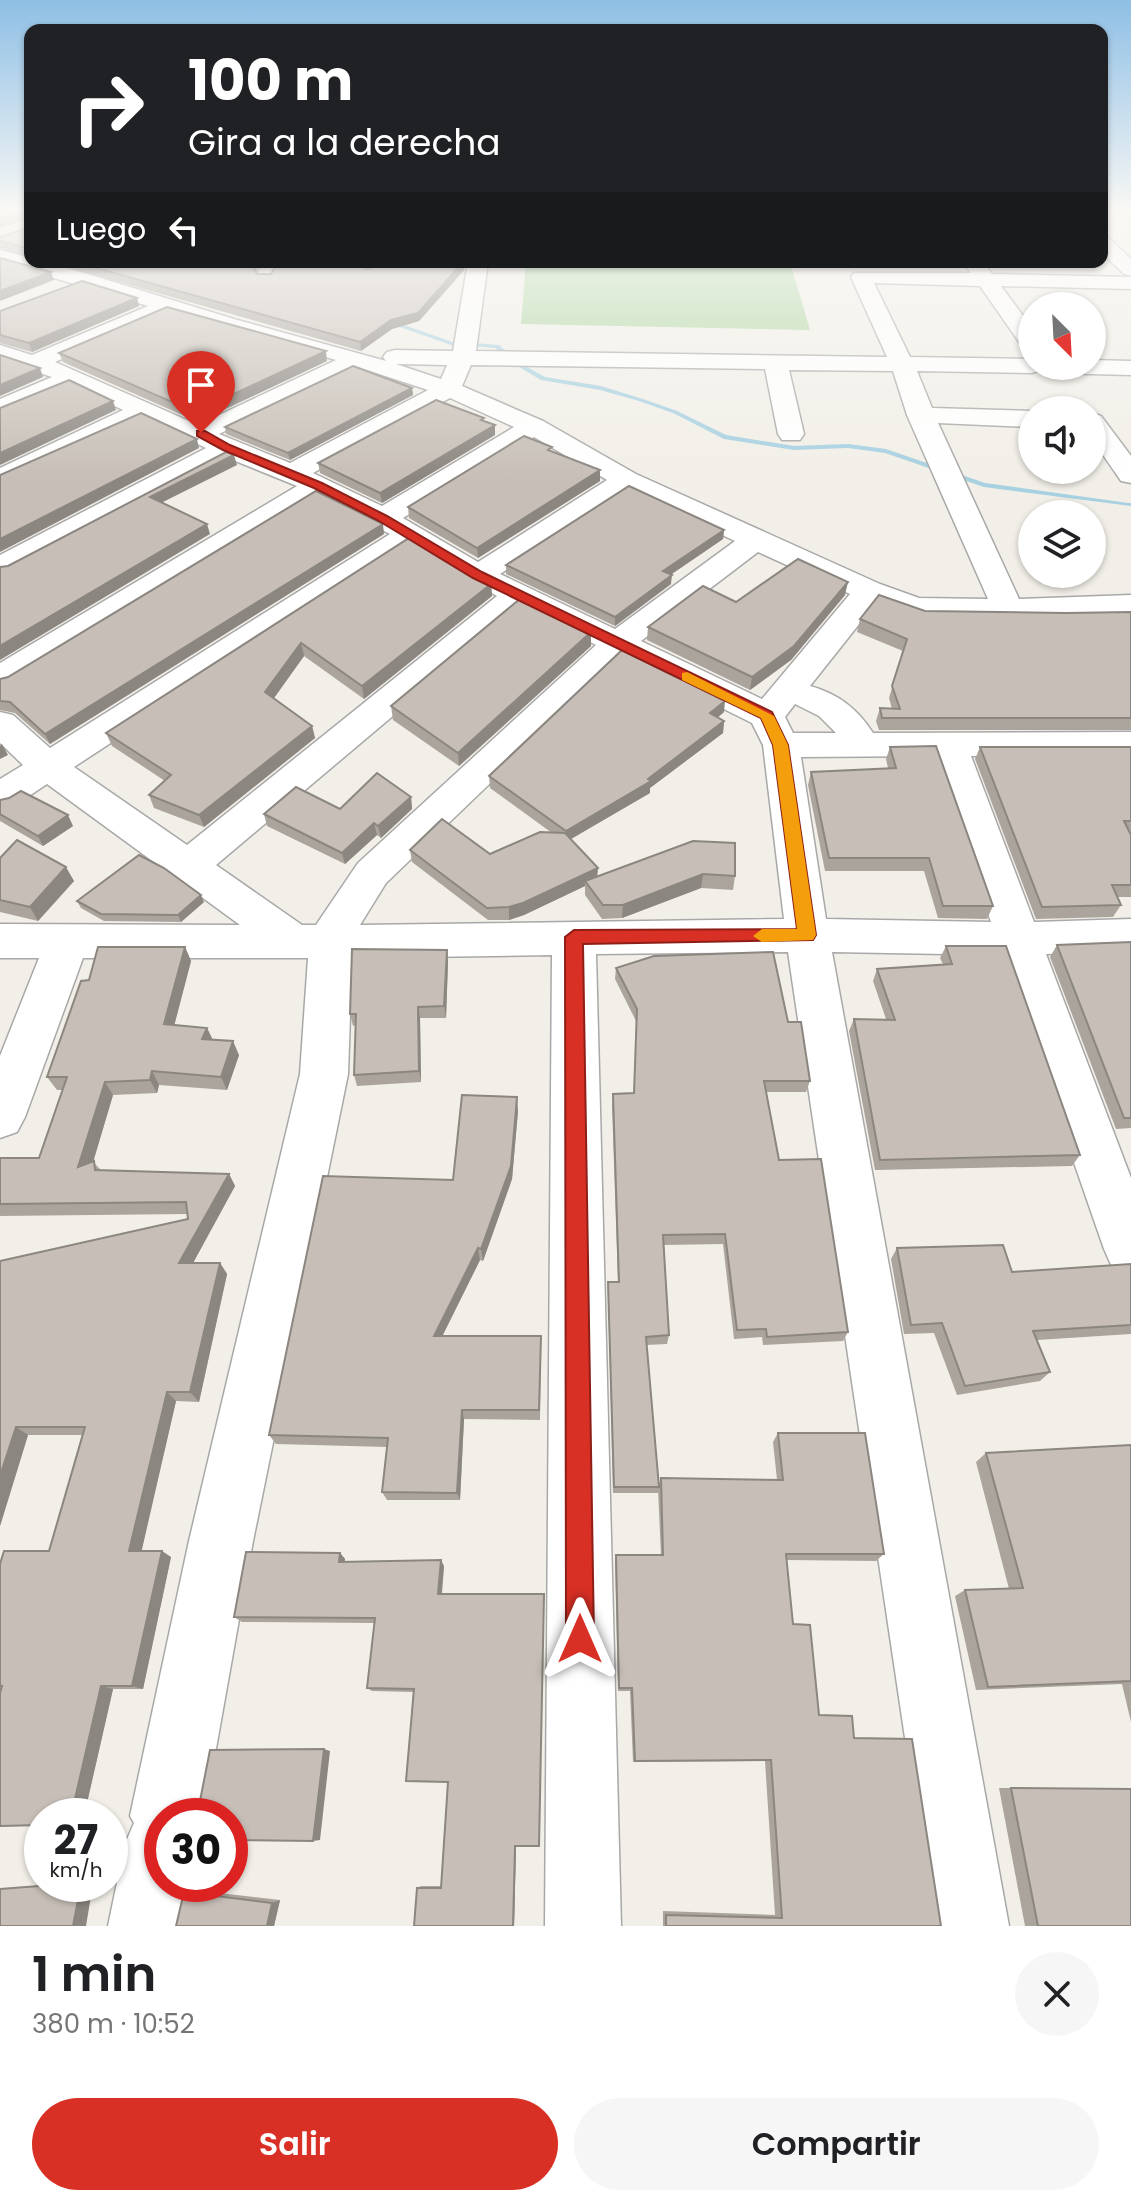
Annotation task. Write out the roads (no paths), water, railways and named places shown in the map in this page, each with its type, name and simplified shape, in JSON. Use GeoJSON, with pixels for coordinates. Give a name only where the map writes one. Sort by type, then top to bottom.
{"type":"FeatureCollection","features":[{"type":"Feature","properties":{"kind":"street"},"geometry":{"type":"LineString","coordinates":[[140,298],[449,389],[534,426],[626,480],[869,591],[916,607],[1008,609],[1131,605]]}},
{"type":"Feature","properties":{"kind":"street"},"geometry":{"type":"LineString","coordinates":[[0,678],[449,389],[464,353],[472,298]]}},
{"type":"Feature","properties":{"kind":"street"},"geometry":{"type":"LineString","coordinates":[[871,298],[1008,609]]}},
{"type":"Feature","properties":{"kind":"street"},"geometry":{"type":"LineString","coordinates":[[998,298],[1018,325]]}},
{"type":"Feature","properties":{"kind":"street"},"geometry":{"type":"LineString","coordinates":[[35,362],[167,306]]}},
{"type":"Feature","properties":{"kind":"street"},"geometry":{"type":"LineString","coordinates":[[0,352],[73,377],[305,479],[396,526],[478,575],[778,717],[861,745],[1131,744]]}},
{"type":"Feature","properties":{"kind":"street"},"geometry":{"type":"LineString","coordinates":[[0,567],[351,358],[1018,366]]}},
{"type":"Feature","properties":{"kind":"street"},"geometry":{"type":"LineString","coordinates":[[776,363],[791,434]]}},
{"type":"Feature","properties":{"kind":"street"},"geometry":{"type":"LineString","coordinates":[[1106,367],[1131,368]]}},
{"type":"Feature","properties":{"kind":"street"},"geometry":{"type":"LineString","coordinates":[[0,408],[73,377]]}},
{"type":"Feature","properties":{"kind":"street"},"geometry":{"type":"LineString","coordinates":[[1060,380],[1073,396]]}},
{"type":"Feature","properties":{"kind":"street"},"geometry":{"type":"LineString","coordinates":[[0,478],[145,409]]}},
{"type":"Feature","properties":{"kind":"street"},"geometry":{"type":"LineString","coordinates":[[920,415],[1018,418]]}},
{"type":"Feature","properties":{"kind":"street"},"geometry":{"type":"LineString","coordinates":[[0,797],[396,526],[534,426]]}},
{"type":"Feature","properties":{"kind":"street"},"geometry":{"type":"LineString","coordinates":[[1106,434],[1131,475]]}},
{"type":"Feature","properties":{"kind":"street"},"geometry":{"type":"LineString","coordinates":[[478,575],[626,480]]}},
{"type":"Feature","properties":{"kind":"street"},"geometry":{"type":"LineString","coordinates":[[313,941],[339,922],[372,873],[618,643],[755,540]]}},
{"type":"Feature","properties":{"kind":"street"},"geometry":{"type":"LineString","coordinates":[[869,591],[778,717],[807,935],[971,1926]]}},
{"type":"Feature","properties":{"kind":"street"},"geometry":{"type":"LineString","coordinates":[[188,866],[518,595]]}},
{"type":"Feature","properties":{"kind":"street"},"geometry":{"type":"LineString","coordinates":[[778,717],[814,696],[836,710],[854,729],[861,745]]}},
{"type":"Feature","properties":{"kind":"street"},"geometry":{"type":"LineString","coordinates":[[0,723],[48,767],[188,866],[313,941]]}},
{"type":"Feature","properties":{"kind":"street"},"geometry":{"type":"LineString","coordinates":[[948,745],[1016,939],[1117,1165],[1131,1249]]}},
{"type":"Feature","properties":{"kind":"street"},"geometry":{"type":"LineString","coordinates":[[0,941],[807,935],[1016,939],[1131,935]]}},
{"type":"Feature","properties":{"kind":"street"},"geometry":{"type":"LineString","coordinates":[[574,937],[583,1926]]}},
{"type":"Feature","properties":{"kind":"street"},"geometry":{"type":"LineString","coordinates":[[0,1117],[68,940]]}},
{"type":"Feature","properties":{"kind":"street"},"geometry":{"type":"LineString","coordinates":[[171,1798],[221,1541],[324,1074],[313,941]]}},
{"type":"Feature","properties":{"kind":"street"},"geometry":{"type":"LineString","coordinates":[[146,1926],[151,1902]]}},
{"type":"Feature","properties":{"kind":"waterway"},"geometry":{"type":"LineString","coordinates":[[387,321],[459,346]]}},
{"type":"Feature","properties":{"kind":"waterway"},"geometry":{"type":"LineString","coordinates":[[473,345],[497,346],[516,363],[543,379],[601,388],[641,400],[675,412],[724,437],[794,448],[848,446],[886,451],[984,485],[1128,505]]}}]}
